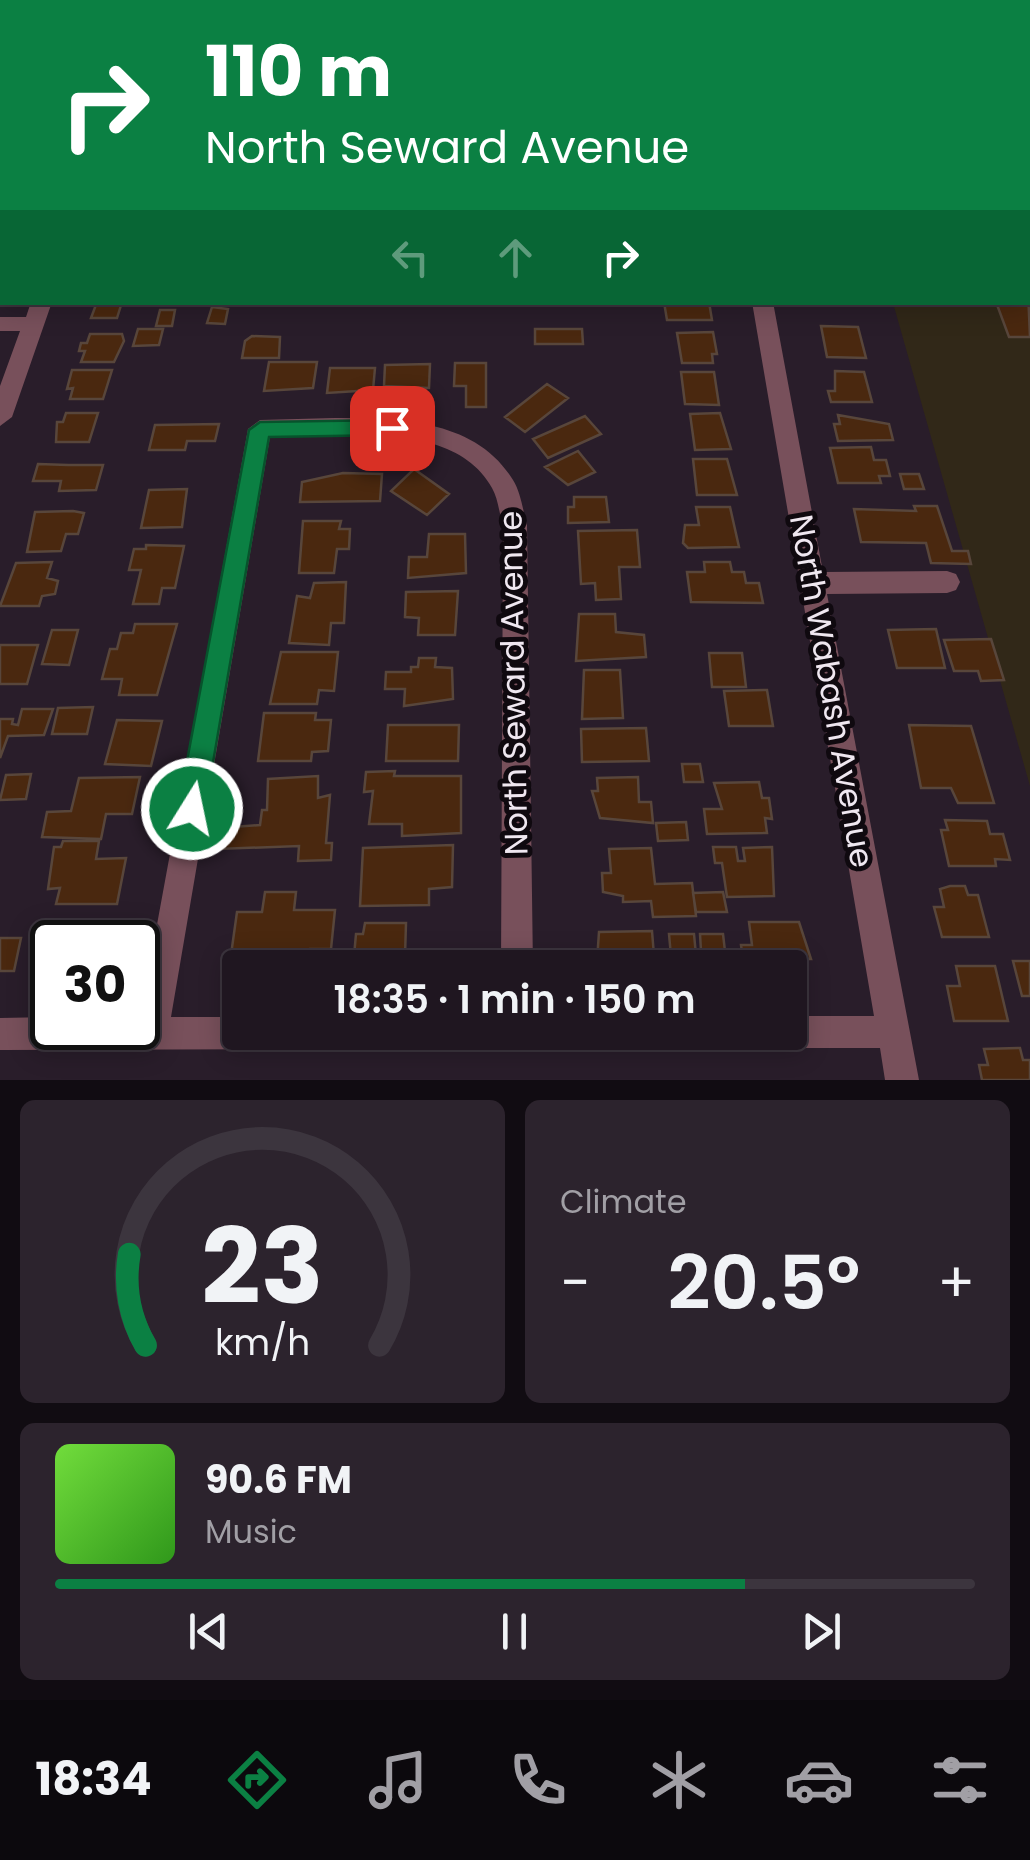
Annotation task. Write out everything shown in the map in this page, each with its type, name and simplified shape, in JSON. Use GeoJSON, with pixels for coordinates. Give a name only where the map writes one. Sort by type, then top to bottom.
{"type":"FeatureCollection","features":[{"type":"Feature","properties":{"kind":"street","name":"North Wabash Avenue"},"geometry":{"type":"LineString","coordinates":[[763,305],[902,1080]]}},
{"type":"Feature","properties":{"kind":"street"},"geometry":{"type":"LineString","coordinates":[[0,324],[38,313]]}},
{"type":"Feature","properties":{"kind":"street"},"geometry":{"type":"LineString","coordinates":[[0,417],[38,313]]}},
{"type":"Feature","properties":{"kind":"street","name":"North Seward Avenue"},"geometry":{"type":"LineString","coordinates":[[160,988],[260,430],[422,430],[478,455],[498,471],[509,494],[515,526],[517,950]]}},
{"type":"Feature","properties":{"kind":"street"},"geometry":{"type":"LineString","coordinates":[[812,582],[947,582]]}},
{"type":"Feature","properties":{"kind":"street"},"geometry":{"type":"LineString","coordinates":[[807,1032],[893,1032]]}},
{"type":"Feature","properties":{"kind":"street"},"geometry":{"type":"LineString","coordinates":[[160,1033],[222,1033]]}},
{"type":"Feature","properties":{"kind":"street"},"geometry":{"type":"LineString","coordinates":[[0,1034],[30,1034]]}},
{"type":"Feature","properties":{"kind":"shaded area"},"geometry":{"type":"Polygon","coordinates":[[[894,305],[1030,305],[1030,786],[894,305]]]}},
{"type":"Feature","properties":{"kind":"building"},"geometry":{"type":"Polygon","coordinates":[[[96,305],[121,305],[117,318],[91,318],[96,305]]]}},
{"type":"Feature","properties":{"kind":"building"},"geometry":{"type":"Polygon","coordinates":[[[664,305],[710,305],[712,320],[667,320],[664,305]]]}},
{"type":"Feature","properties":{"kind":"building"},"geometry":{"type":"Polygon","coordinates":[[[997,305],[1029,305],[1030,337],[1009,337],[997,305]]]}},
{"type":"Feature","properties":{"kind":"building"},"geometry":{"type":"Polygon","coordinates":[[[212,307],[228,309],[225,324],[207,323],[212,307]]]}},
{"type":"Feature","properties":{"kind":"building"},"geometry":{"type":"Polygon","coordinates":[[[160,310],[175,310],[172,326],[156,326],[160,310]]]}},
{"type":"Feature","properties":{"kind":"building"},"geometry":{"type":"Polygon","coordinates":[[[821,326],[858,327],[866,358],[827,357],[821,326]]]}},
{"type":"Feature","properties":{"kind":"building"},"geometry":{"type":"Polygon","coordinates":[[[138,329],[163,329],[159,345],[133,346],[138,329]]]}},
{"type":"Feature","properties":{"kind":"building"},"geometry":{"type":"Polygon","coordinates":[[[535,329],[582,329],[583,344],[535,344],[535,329]]]}},
{"type":"Feature","properties":{"kind":"building"},"geometry":{"type":"Polygon","coordinates":[[[713,332],[717,354],[712,354],[713,363],[682,363],[677,333],[713,332]]]}},
{"type":"Feature","properties":{"kind":"building"},"geometry":{"type":"Polygon","coordinates":[[[90,334],[122,334],[124,341],[114,362],[81,362],[85,351],[79,351],[81,343],[87,343],[90,334]]]}},
{"type":"Feature","properties":{"kind":"building"},"geometry":{"type":"Polygon","coordinates":[[[252,336],[280,337],[279,358],[242,358],[245,341],[252,336]]]}},
{"type":"Feature","properties":{"kind":"building"},"geometry":{"type":"Polygon","coordinates":[[[269,362],[317,362],[313,388],[264,391],[269,362]]]}},
{"type":"Feature","properties":{"kind":"building"},"geometry":{"type":"Polygon","coordinates":[[[455,363],[486,363],[486,407],[466,407],[466,386],[454,386],[455,363]]]}},
{"type":"Feature","properties":{"kind":"building"},"geometry":{"type":"Polygon","coordinates":[[[430,364],[429,388],[384,386],[385,365],[430,364]]]}},
{"type":"Feature","properties":{"kind":"building"},"geometry":{"type":"Polygon","coordinates":[[[330,368],[375,368],[373,390],[327,393],[330,368]]]}},
{"type":"Feature","properties":{"kind":"building"},"geometry":{"type":"Polygon","coordinates":[[[72,370],[112,370],[103,399],[70,399],[73,388],[67,389],[72,370]]]}},
{"type":"Feature","properties":{"kind":"building"},"geometry":{"type":"Polygon","coordinates":[[[835,371],[864,372],[872,402],[831,402],[828,391],[835,391],[835,371]]]}},
{"type":"Feature","properties":{"kind":"building"},"geometry":{"type":"Polygon","coordinates":[[[681,372],[714,372],[719,405],[685,404],[681,372]]]}},
{"type":"Feature","properties":{"kind":"building"},"geometry":{"type":"Polygon","coordinates":[[[547,384],[568,398],[525,432],[505,417],[547,384]]]}},
{"type":"Feature","properties":{"kind":"building"},"geometry":{"type":"Polygon","coordinates":[[[66,413],[98,413],[89,442],[56,442],[57,422],[63,422],[66,413]]]}},
{"type":"Feature","properties":{"kind":"building"},"geometry":{"type":"Polygon","coordinates":[[[720,413],[731,449],[695,450],[690,414],[720,413]]]}},
{"type":"Feature","properties":{"kind":"building"},"geometry":{"type":"Polygon","coordinates":[[[838,415],[889,424],[893,440],[838,441],[834,424],[840,424],[838,415]]]}},
{"type":"Feature","properties":{"kind":"building"},"geometry":{"type":"Polygon","coordinates":[[[585,416],[601,434],[548,458],[533,439],[585,416]]]}},
{"type":"Feature","properties":{"kind":"building"},"geometry":{"type":"Polygon","coordinates":[[[219,424],[215,441],[187,441],[185,450],[149,450],[155,425],[219,424]]]}},
{"type":"Feature","properties":{"kind":"building"},"geometry":{"type":"Polygon","coordinates":[[[871,447],[874,460],[886,460],[890,476],[879,476],[881,483],[838,483],[830,448],[871,447]]]}},
{"type":"Feature","properties":{"kind":"building"},"geometry":{"type":"Polygon","coordinates":[[[578,451],[595,472],[568,485],[545,467],[578,451]]]}},
{"type":"Feature","properties":{"kind":"building"},"geometry":{"type":"Polygon","coordinates":[[[693,459],[727,459],[737,495],[697,495],[693,459]]]}},
{"type":"Feature","properties":{"kind":"building"},"geometry":{"type":"Polygon","coordinates":[[[38,464],[103,465],[96,490],[59,491],[61,481],[33,481],[38,464]]]}},
{"type":"Feature","properties":{"kind":"building"},"geometry":{"type":"Polygon","coordinates":[[[414,469],[449,494],[427,515],[391,491],[414,469]]]}},
{"type":"Feature","properties":{"kind":"building"},"geometry":{"type":"Polygon","coordinates":[[[343,473],[382,474],[380,501],[300,502],[302,482],[343,473]]]}},
{"type":"Feature","properties":{"kind":"building"},"geometry":{"type":"Polygon","coordinates":[[[900,474],[919,474],[924,489],[904,489],[900,474]]]}},
{"type":"Feature","properties":{"kind":"building"},"geometry":{"type":"Polygon","coordinates":[[[187,489],[182,527],[141,528],[149,490],[187,489]]]}},
{"type":"Feature","properties":{"kind":"building"},"geometry":{"type":"Polygon","coordinates":[[[574,497],[606,497],[609,522],[568,523],[568,507],[574,507],[574,497]]]}},
{"type":"Feature","properties":{"kind":"building"},"geometry":{"type":"Polygon","coordinates":[[[914,506],[937,506],[952,551],[968,551],[971,564],[931,563],[926,543],[861,542],[854,509],[916,511],[914,506]]]}},
{"type":"Feature","properties":{"kind":"building"},"geometry":{"type":"Polygon","coordinates":[[[696,507],[730,507],[739,547],[688,548],[683,543],[685,525],[699,525],[696,507]]]}},
{"type":"Feature","properties":{"kind":"building"},"geometry":{"type":"Polygon","coordinates":[[[35,512],[84,513],[78,534],[66,534],[61,551],[27,552],[35,512]]]}},
{"type":"Feature","properties":{"kind":"building"},"geometry":{"type":"Polygon","coordinates":[[[303,521],[341,521],[339,529],[350,529],[349,549],[337,549],[334,573],[299,573],[303,521]]]}},
{"type":"Feature","properties":{"kind":"building"},"geometry":{"type":"Polygon","coordinates":[[[637,530],[640,567],[619,567],[621,599],[596,600],[595,583],[581,584],[578,531],[637,530]]]}},
{"type":"Feature","properties":{"kind":"building"},"geometry":{"type":"Polygon","coordinates":[[[429,534],[465,534],[466,573],[408,578],[409,557],[427,557],[429,534]]]}},
{"type":"Feature","properties":{"kind":"building"},"geometry":{"type":"Polygon","coordinates":[[[146,545],[184,546],[175,588],[162,588],[159,604],[133,604],[141,570],[129,570],[134,549],[146,549],[146,545]]]}},
{"type":"Feature","properties":{"kind":"building"},"geometry":{"type":"Polygon","coordinates":[[[52,562],[47,578],[58,581],[55,594],[42,596],[39,606],[0,606],[16,563],[52,562]]]}},
{"type":"Feature","properties":{"kind":"building"},"geometry":{"type":"Polygon","coordinates":[[[704,562],[730,562],[732,572],[744,572],[746,583],[759,583],[763,603],[691,602],[687,572],[705,572],[704,562]]]}},
{"type":"Feature","properties":{"kind":"building"},"geometry":{"type":"Polygon","coordinates":[[[346,582],[344,623],[331,623],[329,645],[289,643],[297,596],[310,598],[314,583],[346,582]]]}},
{"type":"Feature","properties":{"kind":"building"},"geometry":{"type":"Polygon","coordinates":[[[458,591],[455,635],[418,635],[419,618],[405,617],[406,592],[458,591]]]}},
{"type":"Feature","properties":{"kind":"building"},"geometry":{"type":"Polygon","coordinates":[[[579,614],[615,614],[616,632],[644,635],[646,657],[576,661],[579,614]]]}},
{"type":"Feature","properties":{"kind":"building"},"geometry":{"type":"Polygon","coordinates":[[[135,624],[177,624],[157,695],[119,695],[122,679],[102,679],[110,649],[117,649],[121,633],[133,633],[135,624]]]}},
{"type":"Feature","properties":{"kind":"building"},"geometry":{"type":"Polygon","coordinates":[[[936,629],[945,668],[897,668],[888,630],[936,629]]]}},
{"type":"Feature","properties":{"kind":"building"},"geometry":{"type":"Polygon","coordinates":[[[52,630],[78,630],[69,665],[42,664],[52,630]]]}},
{"type":"Feature","properties":{"kind":"building"},"geometry":{"type":"Polygon","coordinates":[[[991,639],[1004,680],[981,681],[978,671],[954,671],[944,640],[991,639]]]}},
{"type":"Feature","properties":{"kind":"building"},"geometry":{"type":"Polygon","coordinates":[[[0,645],[38,645],[27,684],[0,684],[0,645]]]}},
{"type":"Feature","properties":{"kind":"building"},"geometry":{"type":"Polygon","coordinates":[[[281,652],[338,652],[334,691],[319,690],[317,704],[270,704],[281,652]]]}},
{"type":"Feature","properties":{"kind":"building"},"geometry":{"type":"Polygon","coordinates":[[[709,653],[742,653],[746,687],[712,687],[709,653]]]}},
{"type":"Feature","properties":{"kind":"building"},"geometry":{"type":"Polygon","coordinates":[[[419,658],[436,658],[435,667],[452,668],[453,699],[404,706],[405,689],[385,689],[386,672],[411,672],[411,667],[418,667],[419,658]]]}},
{"type":"Feature","properties":{"kind":"building"},"geometry":{"type":"Polygon","coordinates":[[[584,670],[620,670],[623,718],[582,719],[584,670]]]}},
{"type":"Feature","properties":{"kind":"building"},"geometry":{"type":"Polygon","coordinates":[[[767,690],[773,726],[729,726],[724,691],[767,690]]]}},
{"type":"Feature","properties":{"kind":"building"},"geometry":{"type":"Polygon","coordinates":[[[93,707],[87,734],[52,734],[58,708],[93,707]]]}},
{"type":"Feature","properties":{"kind":"building"},"geometry":{"type":"Polygon","coordinates":[[[22,709],[53,709],[44,735],[8,736],[0,758],[0,719],[13,719],[12,724],[18,725],[22,709]]]}},
{"type":"Feature","properties":{"kind":"building"},"geometry":{"type":"Polygon","coordinates":[[[264,713],[316,713],[315,720],[331,720],[328,751],[312,752],[311,761],[258,761],[264,713]]]}},
{"type":"Feature","properties":{"kind":"building"},"geometry":{"type":"Polygon","coordinates":[[[117,720],[162,721],[151,766],[105,764],[117,720]]]}},
{"type":"Feature","properties":{"kind":"building"},"geometry":{"type":"Polygon","coordinates":[[[388,725],[459,725],[458,761],[386,761],[388,725]]]}},
{"type":"Feature","properties":{"kind":"building"},"geometry":{"type":"Polygon","coordinates":[[[909,725],[971,726],[994,803],[958,803],[951,788],[921,788],[909,725]]]}},
{"type":"Feature","properties":{"kind":"building"},"geometry":{"type":"Polygon","coordinates":[[[646,728],[649,761],[582,762],[581,729],[646,728]]]}},
{"type":"Feature","properties":{"kind":"building"},"geometry":{"type":"Polygon","coordinates":[[[682,764],[700,764],[703,782],[684,782],[682,764]]]}},
{"type":"Feature","properties":{"kind":"building"},"geometry":{"type":"Polygon","coordinates":[[[395,771],[394,776],[461,776],[461,833],[402,836],[402,824],[369,824],[373,791],[364,792],[366,772],[395,771]]]}},
{"type":"Feature","properties":{"kind":"building"},"geometry":{"type":"Polygon","coordinates":[[[31,774],[26,799],[0,800],[6,775],[31,774]]]}},
{"type":"Feature","properties":{"kind":"building"},"geometry":{"type":"Polygon","coordinates":[[[318,776],[318,798],[330,795],[326,843],[332,843],[331,860],[298,861],[299,846],[217,849],[220,828],[260,825],[262,810],[267,810],[268,779],[318,776]]]}},
{"type":"Feature","properties":{"kind":"building"},"geometry":{"type":"Polygon","coordinates":[[[140,777],[132,814],[106,814],[101,839],[42,837],[47,812],[71,811],[79,778],[140,777]]]}},
{"type":"Feature","properties":{"kind":"building"},"geometry":{"type":"Polygon","coordinates":[[[638,777],[639,802],[651,802],[653,823],[600,818],[592,791],[598,791],[597,778],[638,777]]]}},
{"type":"Feature","properties":{"kind":"building"},"geometry":{"type":"Polygon","coordinates":[[[759,782],[762,798],[769,798],[772,819],[765,818],[767,833],[707,834],[704,809],[722,809],[714,783],[759,782]]]}},
{"type":"Feature","properties":{"kind":"building"},"geometry":{"type":"Polygon","coordinates":[[[945,820],[987,821],[990,834],[1003,834],[1010,860],[995,859],[996,866],[949,866],[941,830],[948,830],[945,820]]]}},
{"type":"Feature","properties":{"kind":"building"},"geometry":{"type":"Polygon","coordinates":[[[686,822],[688,840],[658,841],[656,823],[686,822]]]}},
{"type":"Feature","properties":{"kind":"building"},"geometry":{"type":"Polygon","coordinates":[[[63,841],[99,841],[96,859],[126,858],[117,904],[56,904],[60,888],[48,889],[54,847],[61,847],[63,841]]]}},
{"type":"Feature","properties":{"kind":"building"},"geometry":{"type":"Polygon","coordinates":[[[453,845],[452,887],[429,889],[429,905],[360,906],[363,848],[453,845]]]}},
{"type":"Feature","properties":{"kind":"building"},"geometry":{"type":"Polygon","coordinates":[[[713,847],[736,847],[738,861],[745,861],[743,848],[772,847],[774,896],[727,897],[722,863],[715,863],[713,847]]]}},
{"type":"Feature","properties":{"kind":"building"},"geometry":{"type":"Polygon","coordinates":[[[651,848],[655,884],[692,883],[696,916],[653,917],[651,901],[623,902],[623,896],[603,892],[602,873],[611,873],[609,849],[651,848]]]}},
{"type":"Feature","properties":{"kind":"building"},"geometry":{"type":"Polygon","coordinates":[[[965,886],[968,895],[978,895],[989,937],[942,937],[934,907],[944,907],[940,889],[965,886]]]}},
{"type":"Feature","properties":{"kind":"building"},"geometry":{"type":"Polygon","coordinates":[[[265,892],[296,892],[294,910],[335,910],[331,949],[232,950],[237,912],[262,912],[265,892]]]}},
{"type":"Feature","properties":{"kind":"building"},"geometry":{"type":"Polygon","coordinates":[[[723,892],[727,912],[696,912],[693,893],[723,892]]]}},
{"type":"Feature","properties":{"kind":"building"},"geometry":{"type":"Polygon","coordinates":[[[749,922],[799,922],[811,959],[807,959],[807,950],[742,950],[741,945],[752,945],[749,922]]]}},
{"type":"Feature","properties":{"kind":"building"},"geometry":{"type":"Polygon","coordinates":[[[365,923],[406,923],[405,950],[355,950],[356,934],[363,934],[365,923]]]}},
{"type":"Feature","properties":{"kind":"building"},"geometry":{"type":"Polygon","coordinates":[[[652,931],[654,950],[598,950],[599,932],[652,931]]]}},
{"type":"Feature","properties":{"kind":"building"},"geometry":{"type":"Polygon","coordinates":[[[669,934],[694,934],[696,950],[670,950],[669,934]]]}},
{"type":"Feature","properties":{"kind":"building"},"geometry":{"type":"Polygon","coordinates":[[[700,934],[723,934],[725,950],[701,950],[700,934]]]}},
{"type":"Feature","properties":{"kind":"building"},"geometry":{"type":"Polygon","coordinates":[[[0,938],[21,938],[14,971],[0,971],[0,938]]]}},
{"type":"Feature","properties":{"kind":"building"},"geometry":{"type":"Polygon","coordinates":[[[1013,961],[1030,961],[1030,996],[1022,996],[1013,961]]]}},
{"type":"Feature","properties":{"kind":"building"},"geometry":{"type":"Polygon","coordinates":[[[956,966],[995,966],[1008,1021],[954,1021],[947,986],[960,986],[956,966]]]}},
{"type":"Feature","properties":{"kind":"building"},"geometry":{"type":"Polygon","coordinates":[[[1020,1048],[1023,1060],[1030,1060],[1030,1080],[982,1080],[979,1065],[988,1065],[984,1049],[1020,1048]]]}},
{"type":"Feature","properties":{"kind":"route"},"geometry":{"type":"LineString","coordinates":[[192,809],[260,430],[392,428]]}}]}
